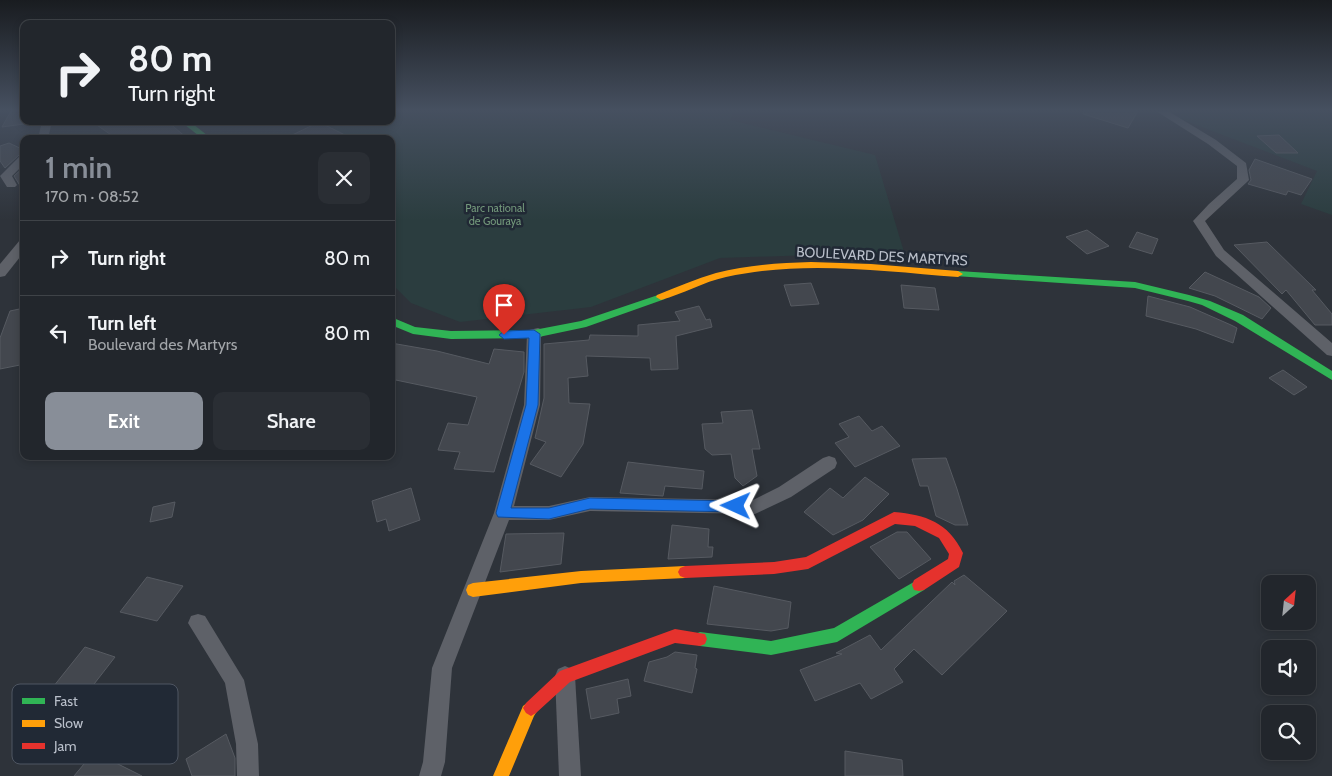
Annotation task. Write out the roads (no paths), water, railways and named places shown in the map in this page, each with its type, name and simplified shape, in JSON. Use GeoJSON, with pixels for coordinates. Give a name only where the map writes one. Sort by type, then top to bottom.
{"type":"FeatureCollection","features":[{"type":"Feature","properties":{"kind":"main road","name":"BOULEVARD DES MARTYRS"},"geometry":{"type":"LineString","coordinates":[[395,323],[413,330],[451,336],[536,333],[591,322],[725,274],[766,267],[835,266],[1135,285],[1174,293],[1206,304],[1243,321],[1332,376]]}},
{"type":"Feature","properties":{"kind":"main road"},"geometry":{"type":"LineString","coordinates":[[473,590],[581,577],[774,568],[808,563],[894,518],[917,520],[944,534],[956,552],[954,563],[837,635],[771,648],[675,636],[565,676],[528,712],[501,776]]}},
{"type":"Feature","properties":{"kind":"street"},"geometry":{"type":"LineString","coordinates":[[1219,147],[1242,165],[1243,180],[1199,221],[1220,253],[1332,351]]}},
{"type":"Feature","properties":{"kind":"street"},"geometry":{"type":"LineString","coordinates":[[11,185],[6,176],[20,162]]}},
{"type":"Feature","properties":{"kind":"street"},"geometry":{"type":"LineString","coordinates":[[0,273],[20,248]]}},
{"type":"Feature","properties":{"kind":"street"},"geometry":{"type":"LineString","coordinates":[[430,776],[434,762],[442,668],[503,513],[532,405],[536,333]]}},
{"type":"Feature","properties":{"kind":"street"},"geometry":{"type":"LineString","coordinates":[[503,513],[549,513],[590,504],[755,507],[785,492],[829,463]]}},
{"type":"Feature","properties":{"kind":"street"},"geometry":{"type":"LineString","coordinates":[[198,624],[234,680],[247,744],[248,776]]}},
{"type":"Feature","properties":{"kind":"street"},"geometry":{"type":"LineString","coordinates":[[565,676],[570,776]]}},
{"type":"Feature","properties":{"kind":"park label","name":"Parc national de Gouraya"},"geometry":{"type":"Point","coordinates":[495,214]}}]}
